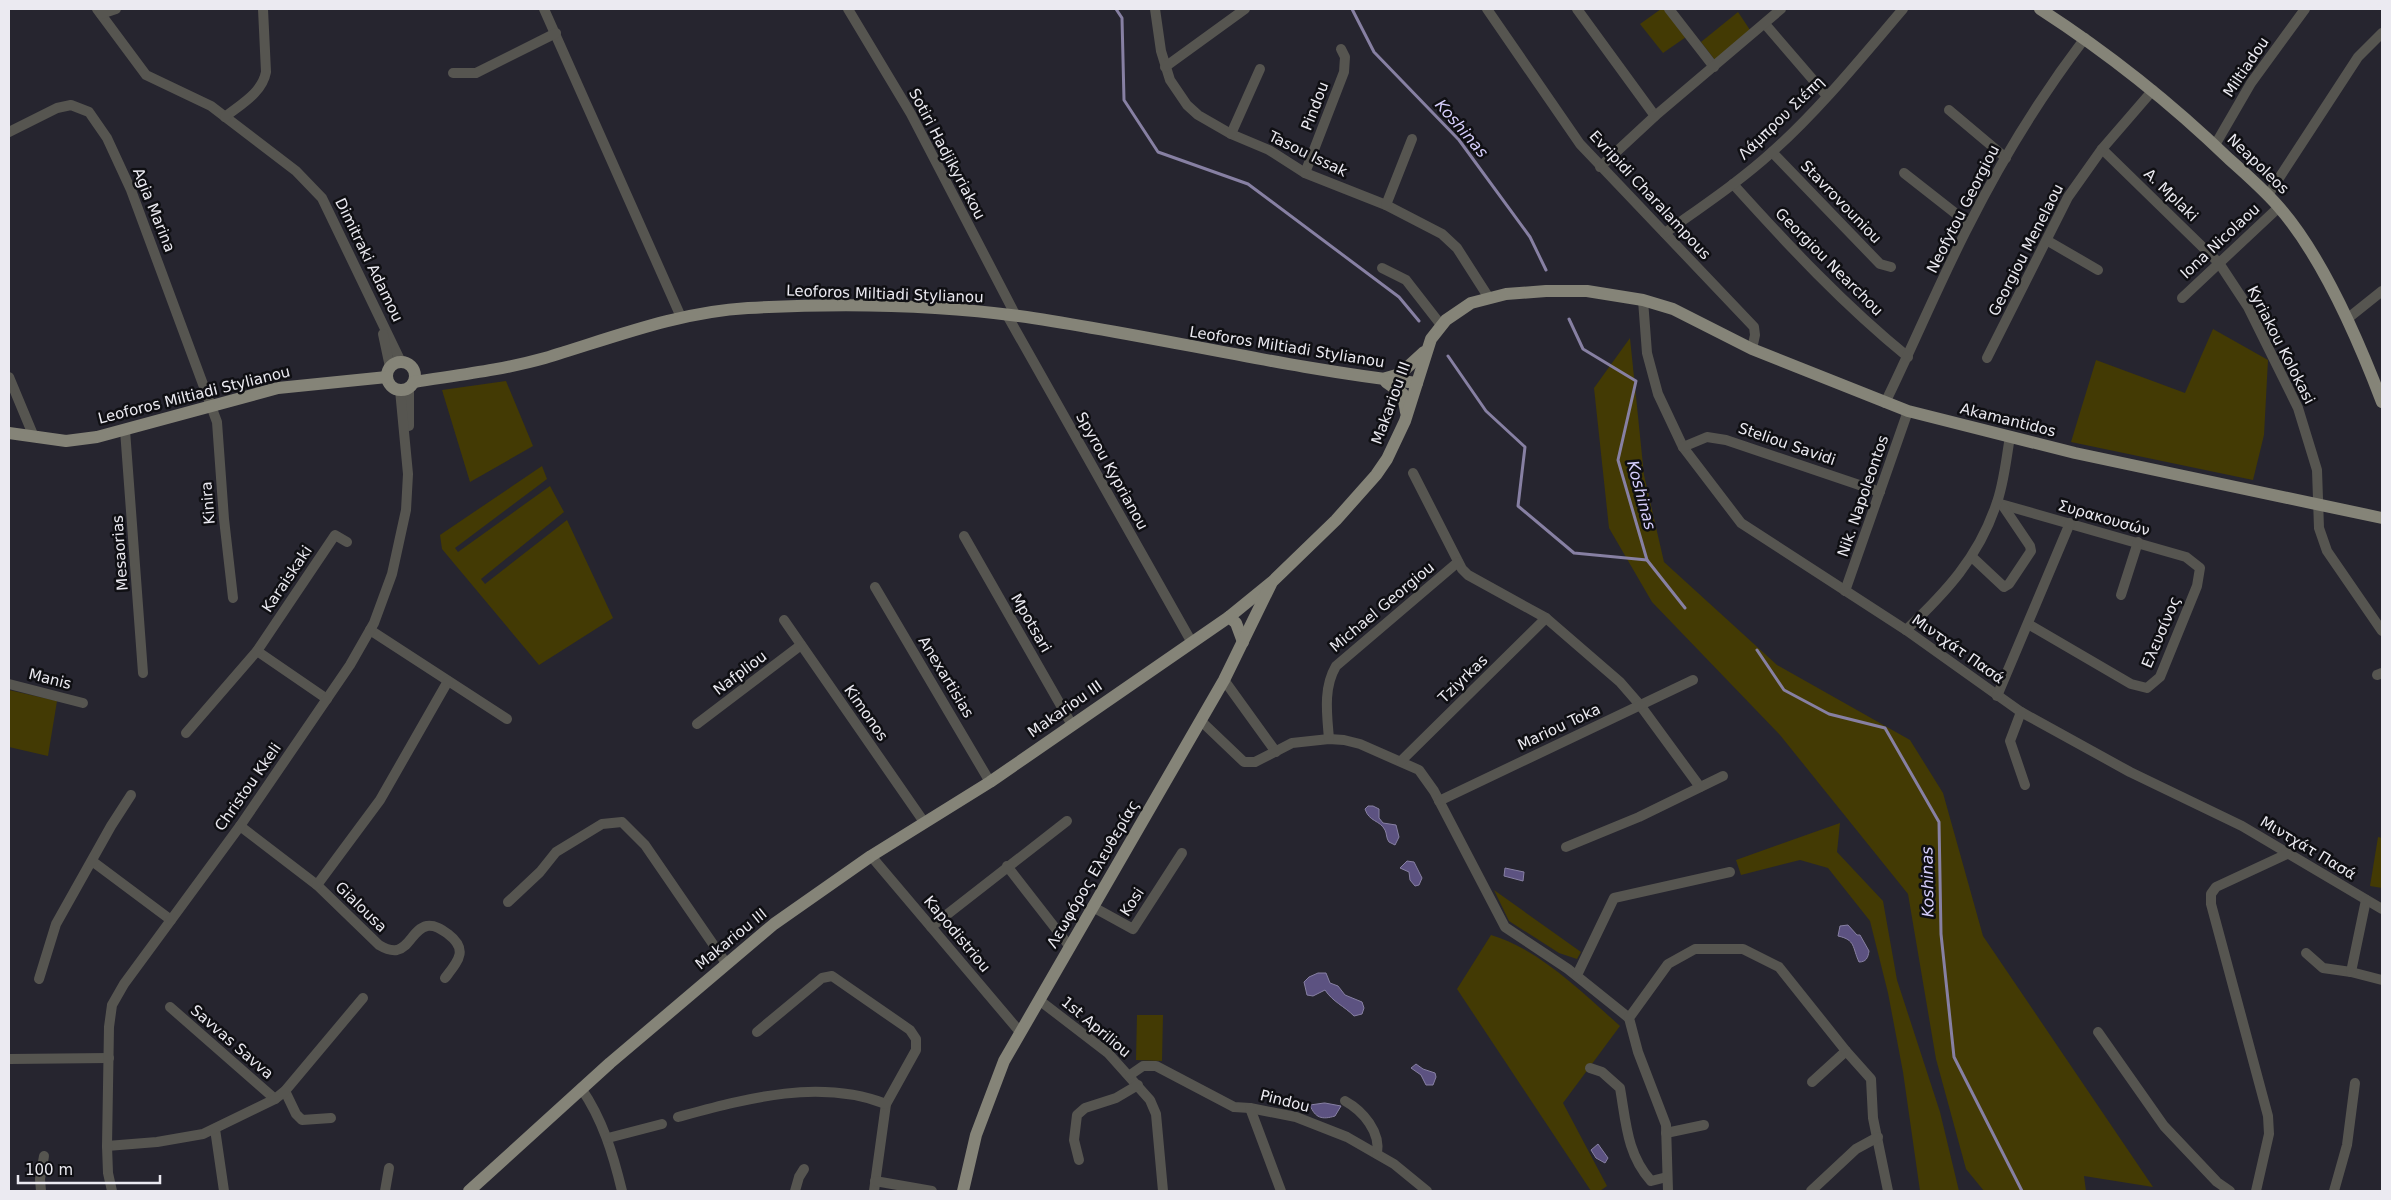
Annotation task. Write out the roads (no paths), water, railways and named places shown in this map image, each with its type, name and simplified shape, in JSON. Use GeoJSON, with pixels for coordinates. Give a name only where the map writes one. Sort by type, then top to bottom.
{"type":"FeatureCollection","features":[{"type":"Feature","properties":{"kind":"main road","name":"Neapoleos"},"geometry":{"type":"LineString","coordinates":[[2040,9],[2085,38],[2153,90],[2215,145],[2279,207],[2308,247],[2347,319],[2382,402]]}},
{"type":"Feature","properties":{"kind":"main road","name":"Makariou III"},"geometry":{"type":"LineString","coordinates":[[469,1191],[582,1088],[726,963],[774,924],[871,856],[990,782],[1191,641],[1229,617],[1272,582],[1364,490],[1387,459],[1407,415],[1427,349],[1441,325],[1462,308],[1488,298],[1516,292],[1579,291],[1643,300]]}},
{"type":"Feature","properties":{"kind":"main road","name":"Akamantidos"},"geometry":{"type":"LineString","coordinates":[[1643,300],[1674,309],[1752,349],[1908,411],[2151,470],[2382,518]]}},
{"type":"Feature","properties":{"kind":"main road","name":"Leoforos Miltiadi Stylianou"},"geometry":{"type":"LineString","coordinates":[[9,433],[66,441],[125,430],[278,388],[402,376],[469,373],[528,362],[681,317],[746,308],[833,306],[920,308],[1011,316],[1320,371],[1417,384]]}},
{"type":"Feature","properties":{"kind":"main road"},"geometry":{"type":"LineString","coordinates":[[1381,379],[1400,374],[1427,349]]}},
{"type":"Feature","properties":{"kind":"main road"},"geometry":{"type":"LineString","coordinates":[[1381,379],[1403,394],[1407,415]]}},
{"type":"Feature","properties":{"kind":"main road","name":"Λεωφόρος Ελευθερίας"},"geometry":{"type":"LineString","coordinates":[[962,1191],[982,1118],[1004,1061],[1224,680],[1272,582]]}},
{"type":"Feature","properties":{"kind":"main road"},"geometry":{"type":"LineString","coordinates":[[1229,617],[1236,622],[1243,642]]}},
{"type":"Feature","properties":{"kind":"street"},"geometry":{"type":"LineString","coordinates":[[99,11],[116,9]]}},
{"type":"Feature","properties":{"kind":"street"},"geometry":{"type":"LineString","coordinates":[[225,117],[260,88],[264,81],[266,72],[263,9]]}},
{"type":"Feature","properties":{"kind":"street"},"geometry":{"type":"LineString","coordinates":[[544,9],[681,317]]}},
{"type":"Feature","properties":{"kind":"street","name":"Sotiri Hadjikyriakou"},"geometry":{"type":"LineString","coordinates":[[848,9],[910,114],[1011,316]]}},
{"type":"Feature","properties":{"kind":"street","name":"Tasou Issak"},"geometry":{"type":"LineString","coordinates":[[1155,9],[1165,67],[1176,91],[1198,115],[1231,134],[1269,150],[1305,173],[1386,205],[1433,229],[1452,241],[1488,298]]}},
{"type":"Feature","properties":{"kind":"street"},"geometry":{"type":"LineString","coordinates":[[1165,67],[1245,9]]}},
{"type":"Feature","properties":{"kind":"street","name":"Evripidi Charalampous"},"geometry":{"type":"LineString","coordinates":[[1487,9],[1580,144],[1754,327],[1756,335],[1752,349]]}},
{"type":"Feature","properties":{"kind":"street"},"geometry":{"type":"LineString","coordinates":[[1577,9],[1655,116]]}},
{"type":"Feature","properties":{"kind":"street"},"geometry":{"type":"LineString","coordinates":[[1669,9],[1714,67]]}},
{"type":"Feature","properties":{"kind":"street"},"geometry":{"type":"LineString","coordinates":[[1600,167],[1655,116],[1781,9]]}},
{"type":"Feature","properties":{"kind":"street","name":"Λάμπρου Σιέπη"},"geometry":{"type":"LineString","coordinates":[[1665,233],[1733,184],[1772,152],[1827,96],[1903,9]]}},
{"type":"Feature","properties":{"kind":"street","name":"Miltiadou"},"geometry":{"type":"LineString","coordinates":[[2215,145],[2251,82],[2305,9]]}},
{"type":"Feature","properties":{"kind":"street","name":"Dimitraki Adamou"},"geometry":{"type":"LineString","coordinates":[[99,11],[146,75],[211,106],[296,171],[322,198],[378,315],[402,376]]}},
{"type":"Feature","properties":{"kind":"street"},"geometry":{"type":"LineString","coordinates":[[1765,24],[1827,96]]}},
{"type":"Feature","properties":{"kind":"street"},"geometry":{"type":"LineString","coordinates":[[453,73],[476,73],[556,33]]}},
{"type":"Feature","properties":{"kind":"street"},"geometry":{"type":"LineString","coordinates":[[2268,195],[2358,57],[2382,33]]}},
{"type":"Feature","properties":{"kind":"street","name":"Neofytou Georgiou"},"geometry":{"type":"LineString","coordinates":[[1885,403],[1969,224],[2006,158],[2056,76],[2085,38]]}},
{"type":"Feature","properties":{"kind":"street","name":"Pindou"},"geometry":{"type":"LineString","coordinates":[[1305,173],[1344,72],[1344,58],[1341,49]]}},
{"type":"Feature","properties":{"kind":"street"},"geometry":{"type":"LineString","coordinates":[[1231,134],[1260,69]]}},
{"type":"Feature","properties":{"kind":"street","name":"Georgiou Menelaou"},"geometry":{"type":"LineString","coordinates":[[1987,358],[2048,241],[2068,197],[2102,149],[2153,90]]}},
{"type":"Feature","properties":{"kind":"street","name":"Agia Marina"},"geometry":{"type":"LineString","coordinates":[[9,132],[57,108],[71,105],[83,108],[96,119],[130,190],[212,407]]}},
{"type":"Feature","properties":{"kind":"street"},"geometry":{"type":"LineString","coordinates":[[1949,110],[2006,158]]}},
{"type":"Feature","properties":{"kind":"street"},"geometry":{"type":"LineString","coordinates":[[1386,205],[1412,140]]}},
{"type":"Feature","properties":{"kind":"street","name":"A. Mplaki"},"geometry":{"type":"LineString","coordinates":[[2102,149],[2219,262]]}},
{"type":"Feature","properties":{"kind":"street","name":"Stavrovouniou"},"geometry":{"type":"LineString","coordinates":[[1772,152],[1880,264],[1891,267]]}},
{"type":"Feature","properties":{"kind":"street"},"geometry":{"type":"LineString","coordinates":[[1904,172],[1969,224]]}},
{"type":"Feature","properties":{"kind":"street","name":"Georgiou Nearchou"},"geometry":{"type":"LineString","coordinates":[[1733,184],[1790,247],[1854,310],[1908,357]]}},
{"type":"Feature","properties":{"kind":"street","name":"Iona Nicolaou"},"geometry":{"type":"LineString","coordinates":[[2182,298],[2279,207]]}},
{"type":"Feature","properties":{"kind":"street"},"geometry":{"type":"LineString","coordinates":[[2048,241],[2098,270]]}},
{"type":"Feature","properties":{"kind":"street","name":"Kyriakou Kolokasi"},"geometry":{"type":"LineString","coordinates":[[2219,262],[2248,307],[2298,408],[2317,470],[2319,528],[2327,551],[2382,631]]}},
{"type":"Feature","properties":{"kind":"street"},"geometry":{"type":"LineString","coordinates":[[1382,268],[1406,280],[1441,325]]}},
{"type":"Feature","properties":{"kind":"street"},"geometry":{"type":"LineString","coordinates":[[2347,319],[2382,291]]}},
{"type":"Feature","properties":{"kind":"street","name":"Μιντχάτ Πασά"},"geometry":{"type":"LineString","coordinates":[[1643,300],[1647,353],[1658,394],[1683,447],[1741,523],[1906,630],[2021,712],[2130,772],[2211,810],[2382,909]]}},
{"type":"Feature","properties":{"kind":"street","name":"Spyrou Kyprianou"},"geometry":{"type":"LineString","coordinates":[[1011,316],[1191,641]]}},
{"type":"Feature","properties":{"kind":"street","name":"Christou Kkeli"},"geometry":{"type":"LineString","coordinates":[[112,1191],[108,1173],[107,1146],[110,1016],[117,995],[240,826],[355,657],[370,630],[396,562],[406,510],[408,474],[402,376]]}},
{"type":"Feature","properties":{"kind":"street"},"geometry":{"type":"LineString","coordinates":[[9,377],[34,437]]}},
{"type":"Feature","properties":{"kind":"street","name":"Kinira"},"geometry":{"type":"LineString","coordinates":[[212,407],[217,422],[224,519],[234,598]]}},
{"type":"Feature","properties":{"kind":"street","name":"Nik. Napoleontos"},"geometry":{"type":"LineString","coordinates":[[1845,591],[1908,411]]}},
{"type":"Feature","properties":{"kind":"street","name":"Mesaorias"},"geometry":{"type":"LineString","coordinates":[[125,430],[143,674]]}},
{"type":"Feature","properties":{"kind":"street","name":"Steliou Savidi"},"geometry":{"type":"LineString","coordinates":[[1683,447],[1707,437],[1726,440],[1880,492]]}},
{"type":"Feature","properties":{"kind":"street"},"geometry":{"type":"LineString","coordinates":[[1906,630],[1947,590],[1972,556],[2000,505],[2010,437]]}},
{"type":"Feature","properties":{"kind":"street"},"geometry":{"type":"LineString","coordinates":[[1413,473],[1458,562],[1468,575],[1546,618],[1620,682],[1640,705],[1700,787]]}},
{"type":"Feature","properties":{"kind":"street"},"geometry":{"type":"LineString","coordinates":[[1972,556],[2004,587],[2009,584],[2030,554],[2030,546],[2000,505]]}},
{"type":"Feature","properties":{"kind":"street","name":"Συρακουσών"},"geometry":{"type":"LineString","coordinates":[[2000,505],[2138,542],[2186,557],[2200,568]]}},
{"type":"Feature","properties":{"kind":"street"},"geometry":{"type":"LineString","coordinates":[[1997,696],[2070,523]]}},
{"type":"Feature","properties":{"kind":"street","name":"Karaiskaki"},"geometry":{"type":"LineString","coordinates":[[186,733],[256,651],[335,535],[347,542]]}},
{"type":"Feature","properties":{"kind":"street","name":"Mpotsari"},"geometry":{"type":"LineString","coordinates":[[964,536],[1072,724]]}},
{"type":"Feature","properties":{"kind":"street"},"geometry":{"type":"LineString","coordinates":[[2121,595],[2138,542]]}},
{"type":"Feature","properties":{"kind":"street","name":"Michael Georgiou"},"geometry":{"type":"LineString","coordinates":[[1329,739],[1328,690],[1329,681],[1336,666],[1458,562]]}},
{"type":"Feature","properties":{"kind":"street","name":"Ελευσίνος"},"geometry":{"type":"LineString","coordinates":[[2028,624],[2131,684],[2147,688],[2160,676],[2197,586],[2200,568]]}},
{"type":"Feature","properties":{"kind":"street","name":"Anexartisias"},"geometry":{"type":"LineString","coordinates":[[875,587],[990,782]]}},
{"type":"Feature","properties":{"kind":"street","name":"Tziyrkas"},"geometry":{"type":"LineString","coordinates":[[1401,760],[1546,618]]}},
{"type":"Feature","properties":{"kind":"street","name":"Kimonos"},"geometry":{"type":"LineString","coordinates":[[784,620],[924,822]]}},
{"type":"Feature","properties":{"kind":"street"},"geometry":{"type":"LineString","coordinates":[[370,630],[507,719]]}},
{"type":"Feature","properties":{"kind":"street","name":"Nafpliou"},"geometry":{"type":"LineString","coordinates":[[697,724],[801,645]]}},
{"type":"Feature","properties":{"kind":"street"},"geometry":{"type":"LineString","coordinates":[[256,651],[327,699]]}},
{"type":"Feature","properties":{"kind":"street"},"geometry":{"type":"LineString","coordinates":[[317,885],[380,800],[448,680]]}},
{"type":"Feature","properties":{"kind":"street"},"geometry":{"type":"LineString","coordinates":[[1224,680],[1276,752]]}},
{"type":"Feature","properties":{"kind":"street","name":"Mariou Toka"},"geometry":{"type":"LineString","coordinates":[[1439,801],[1693,680]]}},
{"type":"Feature","properties":{"kind":"street","name":"Manis"},"geometry":{"type":"LineString","coordinates":[[9,684],[83,703]]}},
{"type":"Feature","properties":{"kind":"street"},"geometry":{"type":"LineString","coordinates":[[2021,712],[2010,741],[2025,785]]}},
{"type":"Feature","properties":{"kind":"street"},"geometry":{"type":"LineString","coordinates":[[1201,721],[1244,762],[1255,762],[1292,743],[1329,739],[1351,741],[1401,760],[1419,770],[1426,777],[1505,927],[1518,934],[1577,976],[1629,1018],[1638,1052],[1666,1125],[1668,1191]]}},
{"type":"Feature","properties":{"kind":"street"},"geometry":{"type":"LineString","coordinates":[[1566,847],[1639,817],[1723,776]]}},
{"type":"Feature","properties":{"kind":"street"},"geometry":{"type":"LineString","coordinates":[[39,979],[56,924],[131,795]]}},
{"type":"Feature","properties":{"kind":"street"},"geometry":{"type":"LineString","coordinates":[[930,926],[1067,821]]}},
{"type":"Feature","properties":{"kind":"street"},"geometry":{"type":"LineString","coordinates":[[508,902],[540,872],[556,852],[602,824],[622,822],[645,845],[726,963]]}},
{"type":"Feature","properties":{"kind":"street","name":"Gialousa"},"geometry":{"type":"LineString","coordinates":[[240,826],[317,885],[379,945],[397,950],[402,948],[417,931],[428,926],[440,929],[448,934],[459,944],[460,955],[445,978]]}},
{"type":"Feature","properties":{"kind":"street","name":"Kosi"},"geometry":{"type":"LineString","coordinates":[[1093,907],[1133,929],[1182,853]]}},
{"type":"Feature","properties":{"kind":"street"},"geometry":{"type":"LineString","coordinates":[[2256,1191],[2269,1134],[2268,1116],[2211,904],[2211,894],[2216,887],[2287,854]]}},
{"type":"Feature","properties":{"kind":"street","name":"Kapodistriou"},"geometry":{"type":"LineString","coordinates":[[871,856],[1020,1032]]}},
{"type":"Feature","properties":{"kind":"street"},"geometry":{"type":"LineString","coordinates":[[92,861],[172,920]]}},
{"type":"Feature","properties":{"kind":"street"},"geometry":{"type":"LineString","coordinates":[[1007,866],[1070,947]]}},
{"type":"Feature","properties":{"kind":"street"},"geometry":{"type":"LineString","coordinates":[[1577,976],[1614,898],[1730,872]]}},
{"type":"Feature","properties":{"kind":"street"},"geometry":{"type":"LineString","coordinates":[[2351,972],[2366,900]]}},
{"type":"Feature","properties":{"kind":"street"},"geometry":{"type":"LineString","coordinates":[[1629,1018],[1668,964],[1695,949],[1743,949],[1780,968],[1846,1052],[1870,1079],[1873,1118],[1888,1191]]}},
{"type":"Feature","properties":{"kind":"street"},"geometry":{"type":"LineString","coordinates":[[2306,954],[2323,968],[2351,972],[2382,980]]}},
{"type":"Feature","properties":{"kind":"street"},"geometry":{"type":"LineString","coordinates":[[757,1032],[822,978],[832,976],[910,1030],[916,1039],[916,1050],[886,1104],[874,1186],[932,1191]]}},
{"type":"Feature","properties":{"kind":"street"},"geometry":{"type":"LineString","coordinates":[[107,1146],[157,1142],[203,1134],[275,1099],[285,1091],[363,998]]}},
{"type":"Feature","properties":{"kind":"street","name":"1st Apriliou"},"geometry":{"type":"LineString","coordinates":[[1039,1000],[1092,1039],[1130,1075],[1150,1100],[1156,1114],[1163,1191]]}},
{"type":"Feature","properties":{"kind":"street","name":"Savvas Savva"},"geometry":{"type":"LineString","coordinates":[[170,1007],[275,1099]]}},
{"type":"Feature","properties":{"kind":"street"},"geometry":{"type":"LineString","coordinates":[[2098,1032],[2164,1126],[2217,1182],[2230,1191]]}},
{"type":"Feature","properties":{"kind":"street"},"geometry":{"type":"LineString","coordinates":[[1812,1082],[1846,1052]]}},
{"type":"Feature","properties":{"kind":"street"},"geometry":{"type":"LineString","coordinates":[[9,1059],[109,1058]]}},
{"type":"Feature","properties":{"kind":"street","name":"Pindou"},"geometry":{"type":"LineString","coordinates":[[1130,1075],[1143,1066],[1156,1066],[1234,1107],[1250,1108],[1296,1117],[1322,1126],[1378,1154],[1427,1191]]}},
{"type":"Feature","properties":{"kind":"street"},"geometry":{"type":"LineString","coordinates":[[1590,1068],[1602,1072],[1620,1088],[1629,1145],[1642,1171],[1651,1181],[1667,1178]]}},
{"type":"Feature","properties":{"kind":"street"},"geometry":{"type":"LineString","coordinates":[[2334,1191],[2347,1145],[2355,1083]]}},
{"type":"Feature","properties":{"kind":"street"},"geometry":{"type":"LineString","coordinates":[[1079,1160],[1074,1140],[1077,1115],[1085,1108],[1116,1098],[1138,1085]]}},
{"type":"Feature","properties":{"kind":"street"},"geometry":{"type":"LineString","coordinates":[[582,1088],[596,1111],[608,1138],[622,1191]]}},
{"type":"Feature","properties":{"kind":"street"},"geometry":{"type":"LineString","coordinates":[[285,1091],[296,1114],[302,1120],[331,1118]]}},
{"type":"Feature","properties":{"kind":"street"},"geometry":{"type":"LineString","coordinates":[[678,1117],[746,1099],[776,1094],[818,1092],[843,1094],[871,1098],[886,1104]]}},
{"type":"Feature","properties":{"kind":"street"},"geometry":{"type":"LineString","coordinates":[[1345,1101],[1357,1110],[1370,1125],[1379,1144],[1378,1154]]}},
{"type":"Feature","properties":{"kind":"street"},"geometry":{"type":"LineString","coordinates":[[1250,1108],[1280,1191]]}},
{"type":"Feature","properties":{"kind":"street"},"geometry":{"type":"LineString","coordinates":[[608,1138],[662,1124]]}},
{"type":"Feature","properties":{"kind":"street"},"geometry":{"type":"LineString","coordinates":[[1666,1133],[1704,1125]]}},
{"type":"Feature","properties":{"kind":"street"},"geometry":{"type":"LineString","coordinates":[[215,1129],[224,1191]]}},
{"type":"Feature","properties":{"kind":"street"},"geometry":{"type":"LineString","coordinates":[[1811,1191],[1856,1149],[1878,1137]]}},
{"type":"Feature","properties":{"kind":"street"},"geometry":{"type":"LineString","coordinates":[[41,1191],[40,1179],[44,1156]]}},
{"type":"Feature","properties":{"kind":"street"},"geometry":{"type":"LineString","coordinates":[[385,1191],[389,1168]]}},
{"type":"Feature","properties":{"kind":"street"},"geometry":{"type":"LineString","coordinates":[[795,1191],[799,1177],[804,1169]]}},
{"type":"Feature","properties":{"kind":"waterway"},"geometry":{"type":"LineString","coordinates":[[1116,9],[1122,18],[1124,100],[1158,152],[1248,184],[1399,297],[1419,321]]}},
{"type":"Feature","properties":{"kind":"waterway","name":"Koshinas"},"geometry":{"type":"LineString","coordinates":[[1352,9],[1374,52],[1459,140],[1530,237],[1546,270]]}},
{"type":"Feature","properties":{"kind":"waterway","name":"Koshinas"},"geometry":{"type":"LineString","coordinates":[[1569,319],[1583,349],[1636,381],[1618,460],[1647,560],[1685,608]]}},
{"type":"Feature","properties":{"kind":"waterway"},"geometry":{"type":"LineString","coordinates":[[1448,356],[1486,411],[1525,447],[1518,506],[1574,553],[1647,560]]}},
{"type":"Feature","properties":{"kind":"waterway","name":"Koshinas"},"geometry":{"type":"LineString","coordinates":[[1757,650],[1784,690],[1829,714],[1885,728],[1939,822],[1941,934],[1954,1057],[2022,1191]]}}]}
